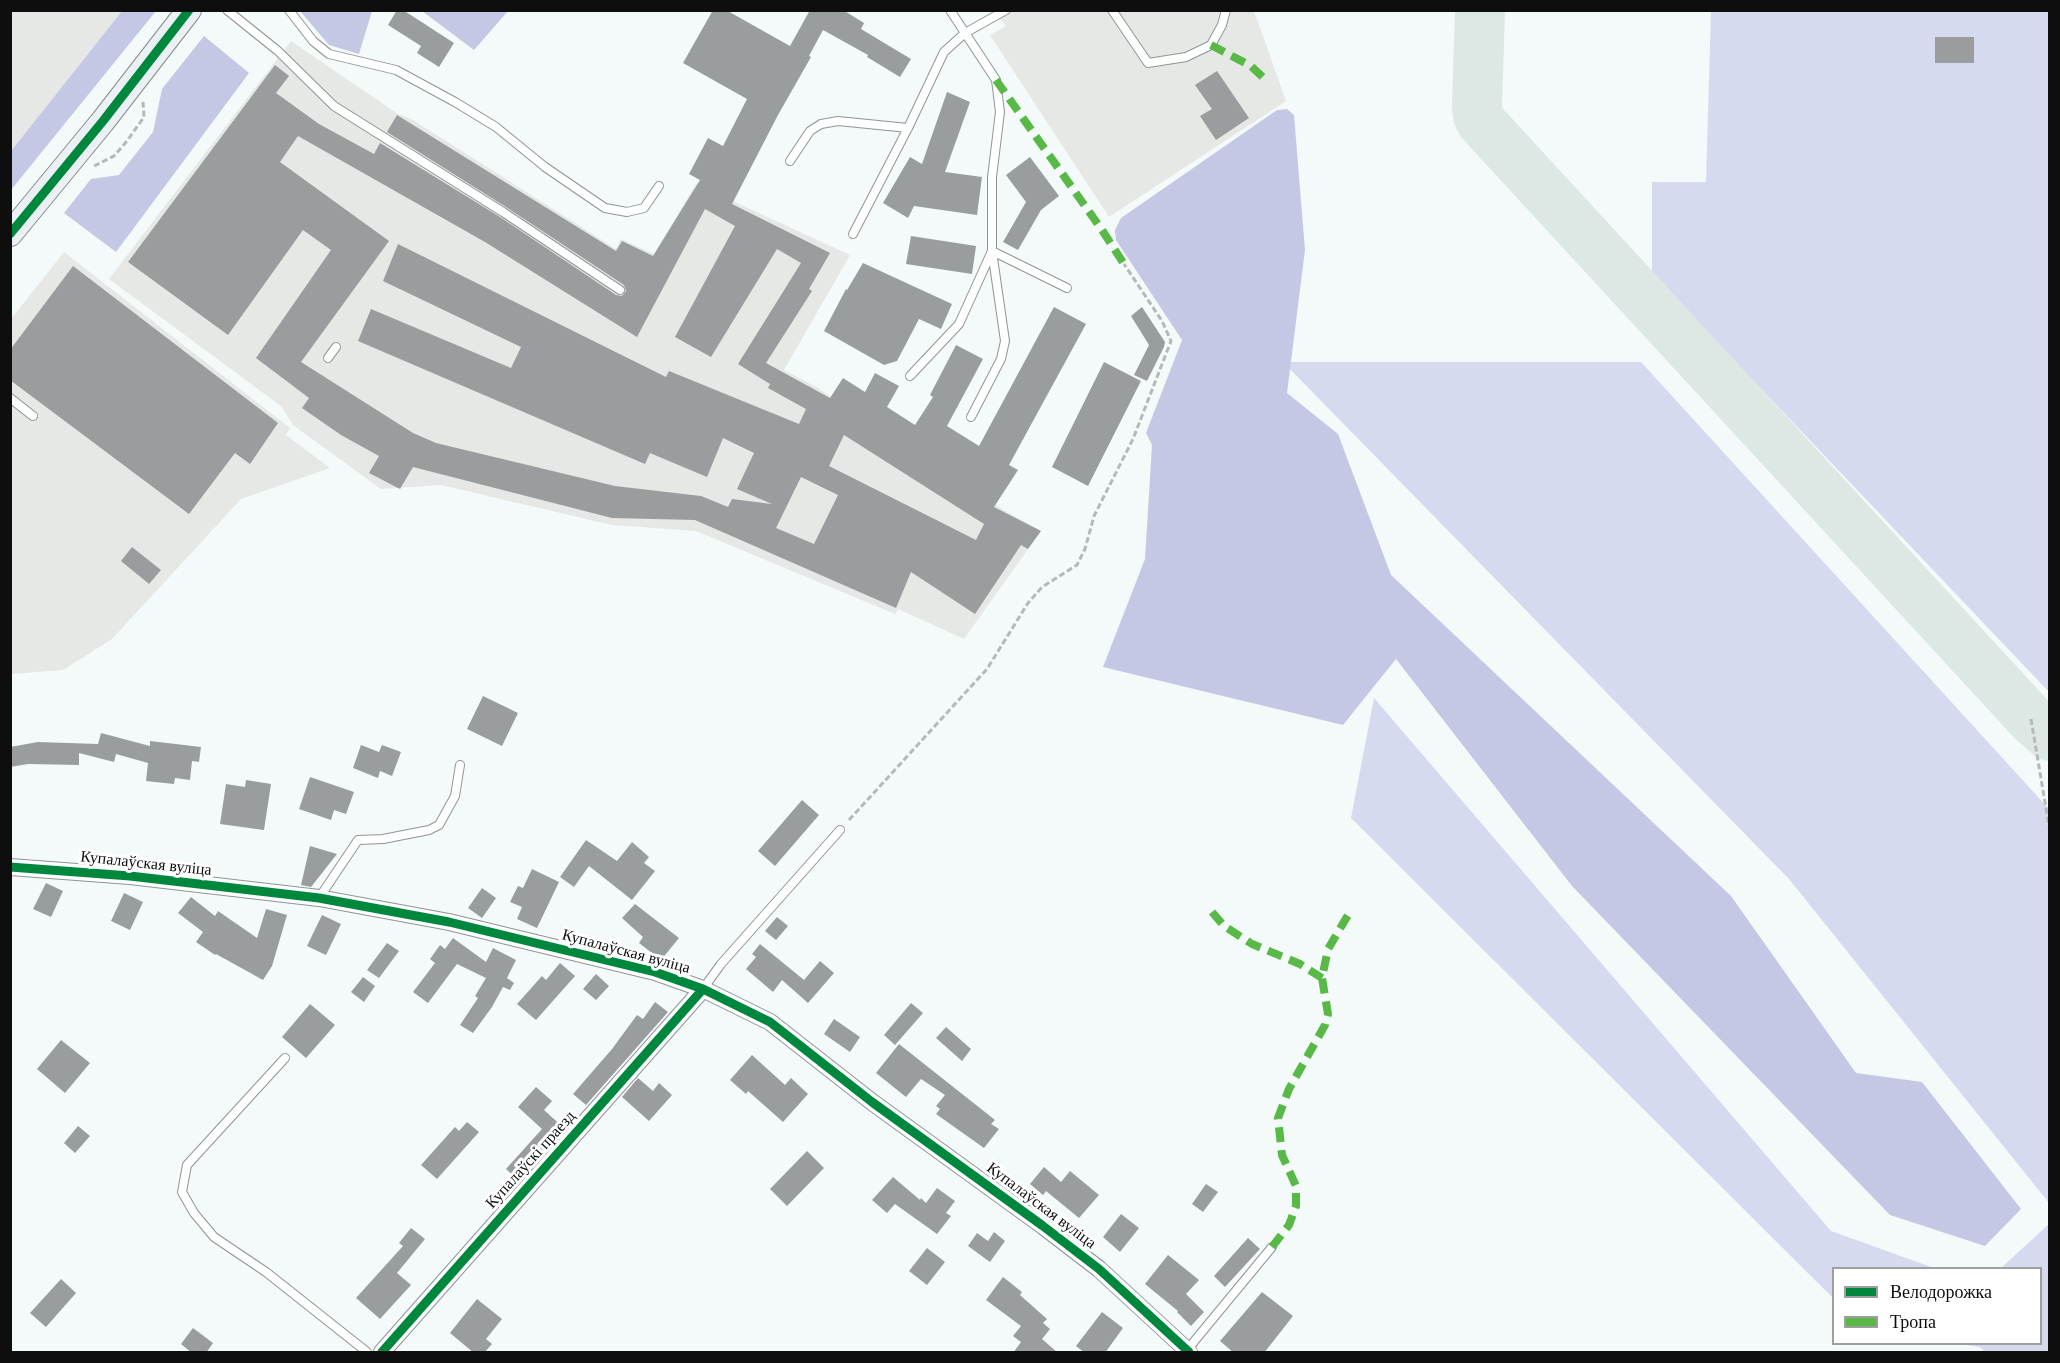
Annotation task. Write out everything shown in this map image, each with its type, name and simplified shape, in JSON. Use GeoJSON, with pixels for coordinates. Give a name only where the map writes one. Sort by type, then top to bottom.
{"type":"FeatureCollection","features":[{"type":"Feature","properties":{"kind":"street"},"geometry":{"type":"LineString","coordinates":[[10,234],[103,121],[189,10]]}},
{"type":"Feature","properties":{"kind":"street","name":"Купалаўская вуліца"},"geometry":{"type":"LineString","coordinates":[[10,867],[130,876],[319,898],[449,922],[655,972],[703,989],[770,1022],[872,1102],[1043,1226],[1098,1269],[1188,1351]]}},
{"type":"Feature","properties":{"kind":"street","name":"Купалаўскі праезд"},"geometry":{"type":"LineString","coordinates":[[382,1353],[703,989]]}},
{"type":"Feature","properties":{"kind":"lane"},"geometry":{"type":"LineString","coordinates":[[227,10],[278,51],[334,106],[620,290]]}},
{"type":"Feature","properties":{"kind":"lane"},"geometry":{"type":"LineString","coordinates":[[289,10],[313,41],[329,54],[396,70],[455,102],[496,127],[545,167],[605,208],[627,212],[644,208],[658,186]]}},
{"type":"Feature","properties":{"kind":"lane"},"geometry":{"type":"LineString","coordinates":[[950,10],[996,80],[1000,112],[992,177],[992,251],[1005,341],[1001,359],[970,417]]}},
{"type":"Feature","properties":{"kind":"lane"},"geometry":{"type":"LineString","coordinates":[[853,234],[944,52],[965,33],[1006,10]]}},
{"type":"Feature","properties":{"kind":"lane"},"geometry":{"type":"LineString","coordinates":[[1112,10],[1148,63],[1186,57],[1211,45],[1222,25],[1226,10]]}},
{"type":"Feature","properties":{"kind":"lane"},"geometry":{"type":"LineString","coordinates":[[790,160],[810,131],[821,124],[838,121],[908,128]]}},
{"type":"Feature","properties":{"kind":"lane"},"geometry":{"type":"LineString","coordinates":[[992,251],[1067,288]]}},
{"type":"Feature","properties":{"kind":"lane"},"geometry":{"type":"LineString","coordinates":[[910,376],[959,324],[992,251]]}},
{"type":"Feature","properties":{"kind":"lane"},"geometry":{"type":"LineString","coordinates":[[328,358],[336,347]]}},
{"type":"Feature","properties":{"kind":"lane"},"geometry":{"type":"LineString","coordinates":[[10,398],[33,416]]}},
{"type":"Feature","properties":{"kind":"lane"},"geometry":{"type":"LineString","coordinates":[[319,898],[358,840],[383,839],[429,830],[439,825],[455,796],[460,765]]}},
{"type":"Feature","properties":{"kind":"lane"},"geometry":{"type":"LineString","coordinates":[[703,989],[721,964],[840,830]]}},
{"type":"Feature","properties":{"kind":"lane"},"geometry":{"type":"LineString","coordinates":[[285,1058],[187,1165],[182,1192],[194,1213],[214,1237],[266,1272],[367,1353]]}},
{"type":"Feature","properties":{"kind":"lane"},"geometry":{"type":"LineString","coordinates":[[1188,1351],[1272,1247]]}},
{"type":"Feature","properties":{"kind":"path"},"geometry":{"type":"LineString","coordinates":[[840,830],[987,669],[1028,603],[1042,587],[1077,565],[1085,549],[1094,516],[1133,439],[1172,341],[1162,321],[1124,264]]}},
{"type":"Feature","properties":{"kind":"path"},"geometry":{"type":"LineString","coordinates":[[2031,719],[2049,832]]}},
{"type":"Feature","properties":{"kind":"shaded area"},"geometry":{"type":"Polygon","coordinates":[[[10,11],[122,11],[11,151],[10,11]]]}},
{"type":"Feature","properties":{"kind":"shaded area"},"geometry":{"type":"Polygon","coordinates":[[[122,11],[156,11],[11,190],[11,151],[122,11]]]}},
{"type":"Feature","properties":{"kind":"shaded area"},"geometry":{"type":"Polygon","coordinates":[[[300,11],[372,11],[359,54],[329,45],[300,11]]]}},
{"type":"Feature","properties":{"kind":"shaded area"},"geometry":{"type":"Polygon","coordinates":[[[422,11],[508,11],[474,50],[422,11]]]}},
{"type":"Feature","properties":{"kind":"shaded area"},"geometry":{"type":"Polygon","coordinates":[[[994,11],[1254,11],[1286,101],[1109,217],[990,35],[1006,26],[994,11]]]}},
{"type":"Feature","properties":{"kind":"shaded area"},"geometry":{"type":"Polygon","coordinates":[[[1711,11],[2049,11],[2049,692],[1652,274],[1652,182],[1706,182],[1711,11]]]}},
{"type":"Feature","properties":{"kind":"shaded area"},"geometry":{"type":"Polygon","coordinates":[[[204,36],[249,73],[116,252],[64,213],[91,179],[119,175],[153,132],[162,89],[204,36]]]}},
{"type":"Feature","properties":{"kind":"shaded area"},"geometry":{"type":"Polygon","coordinates":[[[291,41],[398,114],[413,120],[616,249],[621,239],[654,254],[696,184],[850,255],[784,370],[818,388],[897,442],[1041,531],[964,639],[898,609],[895,614],[696,531],[612,525],[441,485],[381,489],[293,425],[281,406],[109,279],[291,41]]]}},
{"type":"Feature","properties":{"kind":"shaded area"},"geometry":{"type":"Polygon","coordinates":[[[1287,109],[1294,115],[1305,250],[1287,393],[1338,434],[1391,575],[1731,896],[1856,1073],[1922,1082],[2021,1209],[1985,1246],[1890,1215],[1572,886],[1396,659],[1343,725],[1103,667],[1145,559],[1152,445],[1146,433],[1182,340],[1116,240],[1115,230],[1121,218],[1277,110],[1287,109]]]}},
{"type":"Feature","properties":{"kind":"shaded area"},"geometry":{"type":"Polygon","coordinates":[[[64,252],[290,428],[286,435],[330,468],[241,499],[112,639],[63,670],[11,674],[11,319],[64,252]]]}},
{"type":"Feature","properties":{"kind":"shaded area"},"geometry":{"type":"Polygon","coordinates":[[[1283,362],[1641,362],[2049,809],[2049,1203],[1789,879],[1283,362]]]}},
{"type":"Feature","properties":{"kind":"shaded area"},"geometry":{"type":"Polygon","coordinates":[[[1374,698],[1831,1231],[1931,1267],[1832,1267],[1832,1297],[1351,818],[1374,698]]]}},
{"type":"Feature","properties":{"kind":"shaded area"},"geometry":{"type":"Polygon","coordinates":[[[2049,1224],[2049,1352],[1985,1352],[1980,1347],[1966,1345],[2042,1345],[2042,1267],[2002,1267],[2049,1224]]]}},
{"type":"Feature","properties":{"kind":"building"},"geometry":{"type":"Polygon","coordinates":[[[397,10],[403,10],[454,43],[439,67],[417,53],[421,46],[388,25],[397,10]]]}},
{"type":"Feature","properties":{"kind":"building"},"geometry":{"type":"Polygon","coordinates":[[[713,10],[726,10],[790,46],[810,10],[843,10],[864,23],[861,29],[911,59],[900,77],[867,57],[868,55],[823,30],[809,56],[811,57],[732,204],[830,253],[809,289],[812,291],[766,363],[830,398],[843,378],[865,392],[875,373],[899,386],[887,407],[915,425],[933,397],[930,395],[956,345],[983,359],[947,426],[979,446],[1054,307],[1086,324],[1009,465],[1018,470],[994,507],[1041,531],[1028,549],[1021,545],[975,614],[911,572],[896,608],[695,520],[612,518],[413,467],[400,489],[369,473],[379,456],[341,435],[302,408],[309,398],[256,358],[331,250],[303,230],[228,335],[128,262],[275,65],[289,76],[276,93],[319,124],[374,154],[380,143],[500,217],[616,295],[622,296],[626,291],[624,285],[387,132],[397,115],[616,251],[622,241],[653,256],[700,180],[689,174],[708,138],[723,146],[747,99],[683,63],[713,10]],[[298,136],[280,162],[389,241],[301,362],[413,433],[436,443],[615,486],[701,496],[728,507],[732,499],[772,504],[737,489],[754,453],[723,438],[707,477],[650,453],[645,464],[358,341],[371,309],[511,368],[521,347],[383,281],[398,244],[666,377],[669,371],[799,424],[806,409],[768,388],[770,384],[738,364],[801,263],[777,249],[711,357],[675,337],[735,226],[705,209],[637,337],[485,242],[298,136]],[[844,435],[829,466],[976,540],[984,524],[844,435]],[[801,477],[776,528],[814,544],[838,495],[801,477]]]}},
{"type":"Feature","properties":{"kind":"building"},"geometry":{"type":"Polygon","coordinates":[[[1935,37],[1974,37],[1974,63],[1935,63],[1935,37]]]}},
{"type":"Feature","properties":{"kind":"building"},"geometry":{"type":"Polygon","coordinates":[[[1217,71],[1249,118],[1216,140],[1200,116],[1212,109],[1195,85],[1217,71]]]}},
{"type":"Feature","properties":{"kind":"building"},"geometry":{"type":"Polygon","coordinates":[[[947,92],[970,102],[945,172],[982,177],[977,215],[914,206],[908,218],[883,203],[910,157],[922,164],[947,92]]]}},
{"type":"Feature","properties":{"kind":"building"},"geometry":{"type":"Polygon","coordinates":[[[1030,157],[1059,196],[1041,210],[1018,250],[1003,242],[1026,202],[1006,175],[1030,157]]]}},
{"type":"Feature","properties":{"kind":"building"},"geometry":{"type":"Polygon","coordinates":[[[911,236],[976,246],[972,274],[906,264],[911,236]]]}},
{"type":"Feature","properties":{"kind":"building"},"geometry":{"type":"Polygon","coordinates":[[[863,263],[952,304],[941,329],[919,319],[897,361],[884,365],[824,331],[846,289],[863,263]]]}},
{"type":"Feature","properties":{"kind":"building"},"geometry":{"type":"Polygon","coordinates":[[[73,266],[278,423],[250,464],[235,453],[189,514],[10,380],[10,350],[73,266]]]}},
{"type":"Feature","properties":{"kind":"building"},"geometry":{"type":"Polygon","coordinates":[[[1142,307],[1165,342],[1147,381],[1134,375],[1149,345],[1131,316],[1142,307]]]}},
{"type":"Feature","properties":{"kind":"building"},"geometry":{"type":"Polygon","coordinates":[[[1104,362],[1141,381],[1088,486],[1052,467],[1104,362]]]}},
{"type":"Feature","properties":{"kind":"building"},"geometry":{"type":"Polygon","coordinates":[[[132,547],[161,570],[149,584],[121,561],[132,547]]]}},
{"type":"Feature","properties":{"kind":"building"},"geometry":{"type":"Polygon","coordinates":[[[483,696],[518,713],[502,746],[467,729],[483,696]]]}},
{"type":"Feature","properties":{"kind":"building"},"geometry":{"type":"Polygon","coordinates":[[[101,733],[150,746],[150,741],[201,747],[199,762],[192,761],[190,780],[175,778],[174,784],[146,781],[148,763],[116,754],[114,762],[79,753],[79,765],[28,764],[10,767],[10,747],[38,742],[98,744],[101,733]]]}},
{"type":"Feature","properties":{"kind":"building"},"geometry":{"type":"Polygon","coordinates":[[[361,745],[379,752],[382,745],[401,752],[392,776],[380,771],[378,778],[353,768],[361,745]]]}},
{"type":"Feature","properties":{"kind":"building"},"geometry":{"type":"Polygon","coordinates":[[[310,777],[354,792],[346,814],[334,810],[331,820],[299,809],[310,777]]]}},
{"type":"Feature","properties":{"kind":"building"},"geometry":{"type":"Polygon","coordinates":[[[246,780],[271,784],[264,830],[220,824],[226,784],[245,787],[246,780]]]}},
{"type":"Feature","properties":{"kind":"building"},"geometry":{"type":"Polygon","coordinates":[[[802,800],[819,815],[775,866],[758,851],[802,800]]]}},
{"type":"Feature","properties":{"kind":"building"},"geometry":{"type":"Polygon","coordinates":[[[586,840],[617,861],[632,842],[649,857],[644,863],[655,871],[632,900],[589,866],[574,887],[560,877],[586,840]]]}},
{"type":"Feature","properties":{"kind":"building"},"geometry":{"type":"Polygon","coordinates":[[[310,846],[337,854],[311,887],[301,885],[310,846]]]}},
{"type":"Feature","properties":{"kind":"building"},"geometry":{"type":"Polygon","coordinates":[[[532,869],[559,882],[537,928],[517,919],[522,907],[510,902],[518,886],[523,888],[532,869]]]}},
{"type":"Feature","properties":{"kind":"building"},"geometry":{"type":"Polygon","coordinates":[[[46,883],[63,891],[51,917],[33,909],[46,883]]]}},
{"type":"Feature","properties":{"kind":"building"},"geometry":{"type":"Polygon","coordinates":[[[482,888],[496,898],[482,918],[468,908],[482,888]]]}},
{"type":"Feature","properties":{"kind":"building"},"geometry":{"type":"Polygon","coordinates":[[[124,893],[143,902],[130,930],[111,921],[124,893]]]}},
{"type":"Feature","properties":{"kind":"building"},"geometry":{"type":"Polygon","coordinates":[[[191,897],[215,916],[218,911],[257,938],[266,909],[287,915],[272,966],[263,980],[215,955],[196,942],[203,932],[178,913],[191,897]]]}},
{"type":"Feature","properties":{"kind":"building"},"geometry":{"type":"Polygon","coordinates":[[[635,904],[679,938],[661,960],[639,943],[643,937],[622,918],[635,904]]]}},
{"type":"Feature","properties":{"kind":"building"},"geometry":{"type":"Polygon","coordinates":[[[322,915],[341,924],[326,955],[307,946],[322,915]]]}},
{"type":"Feature","properties":{"kind":"building"},"geometry":{"type":"Polygon","coordinates":[[[777,917],[788,926],[776,940],[765,931],[777,917]]]}},
{"type":"Feature","properties":{"kind":"building"},"geometry":{"type":"Polygon","coordinates":[[[453,938],[486,962],[493,948],[516,960],[507,978],[514,983],[510,990],[503,987],[473,1033],[460,1025],[478,998],[475,996],[486,978],[457,964],[428,1003],[413,992],[435,963],[430,959],[440,945],[445,949],[453,938]]]}},
{"type":"Feature","properties":{"kind":"building"},"geometry":{"type":"Polygon","coordinates":[[[387,943],[399,951],[379,978],[367,970],[387,943]]]}},
{"type":"Feature","properties":{"kind":"building"},"geometry":{"type":"Polygon","coordinates":[[[760,944],[804,980],[820,961],[834,973],[808,1003],[782,980],[773,992],[746,969],[756,957],[752,954],[760,944]]]}},
{"type":"Feature","properties":{"kind":"building"},"geometry":{"type":"Polygon","coordinates":[[[560,963],[575,976],[536,1020],[517,1004],[542,976],[546,980],[560,963]]]}},
{"type":"Feature","properties":{"kind":"building"},"geometry":{"type":"Polygon","coordinates":[[[596,974],[609,986],[596,1000],[583,989],[596,974]]]}},
{"type":"Feature","properties":{"kind":"building"},"geometry":{"type":"Polygon","coordinates":[[[363,977],[375,986],[364,1002],[351,992],[363,977]]]}},
{"type":"Feature","properties":{"kind":"building"},"geometry":{"type":"Polygon","coordinates":[[[655,1002],[668,1012],[586,1105],[573,1094],[612,1049],[637,1015],[643,1019],[655,1002]]]}},
{"type":"Feature","properties":{"kind":"building"},"geometry":{"type":"Polygon","coordinates":[[[911,1003],[923,1013],[895,1045],[884,1035],[911,1003]]]}},
{"type":"Feature","properties":{"kind":"building"},"geometry":{"type":"Polygon","coordinates":[[[310,1004],[335,1025],[306,1058],[282,1037],[310,1004]]]}},
{"type":"Feature","properties":{"kind":"building"},"geometry":{"type":"Polygon","coordinates":[[[834,1019],[860,1037],[850,1052],[824,1034],[834,1019]]]}},
{"type":"Feature","properties":{"kind":"building"},"geometry":{"type":"Polygon","coordinates":[[[946,1027],[971,1049],[962,1061],[936,1038],[946,1027]]]}},
{"type":"Feature","properties":{"kind":"building"},"geometry":{"type":"Polygon","coordinates":[[[61,1040],[90,1063],[65,1093],[37,1069],[61,1040]]]}},
{"type":"Feature","properties":{"kind":"building"},"geometry":{"type":"Polygon","coordinates":[[[899,1044],[995,1120],[991,1124],[999,1129],[984,1148],[936,1114],[940,1109],[936,1106],[945,1095],[921,1079],[906,1097],[876,1073],[899,1044]]]}},
{"type":"Feature","properties":{"kind":"building"},"geometry":{"type":"Polygon","coordinates":[[[752,1055],[785,1085],[791,1078],[808,1094],[783,1122],[748,1091],[746,1094],[730,1080],[752,1055]]]}},
{"type":"Feature","properties":{"kind":"building"},"geometry":{"type":"Polygon","coordinates":[[[638,1078],[653,1091],[659,1083],[672,1095],[649,1121],[622,1097],[638,1078]]]}},
{"type":"Feature","properties":{"kind":"building"},"geometry":{"type":"Polygon","coordinates":[[[536,1087],[552,1101],[544,1110],[565,1129],[519,1181],[506,1169],[542,1129],[518,1107],[536,1087]]]}},
{"type":"Feature","properties":{"kind":"building"},"geometry":{"type":"Polygon","coordinates":[[[467,1122],[479,1132],[437,1179],[421,1165],[455,1127],[459,1131],[467,1122]]]}},
{"type":"Feature","properties":{"kind":"building"},"geometry":{"type":"Polygon","coordinates":[[[78,1126],[90,1136],[75,1153],[64,1143],[78,1126]]]}},
{"type":"Feature","properties":{"kind":"building"},"geometry":{"type":"Polygon","coordinates":[[[807,1151],[824,1168],[787,1206],[770,1189],[807,1151]]]}},
{"type":"Feature","properties":{"kind":"building"},"geometry":{"type":"Polygon","coordinates":[[[1044,1167],[1061,1182],[1070,1171],[1099,1195],[1079,1218],[1046,1191],[1043,1195],[1030,1184],[1044,1167]]]}},
{"type":"Feature","properties":{"kind":"building"},"geometry":{"type":"Polygon","coordinates":[[[893,1177],[926,1203],[937,1188],[955,1201],[946,1213],[951,1216],[937,1234],[895,1204],[887,1213],[872,1200],[893,1177]]]}},
{"type":"Feature","properties":{"kind":"building"},"geometry":{"type":"Polygon","coordinates":[[[1206,1184],[1218,1192],[1203,1212],[1192,1204],[1206,1184]]]}},
{"type":"Feature","properties":{"kind":"building"},"geometry":{"type":"Polygon","coordinates":[[[1121,1214],[1139,1228],[1120,1252],[1103,1237],[1121,1214]]]}},
{"type":"Feature","properties":{"kind":"building"},"geometry":{"type":"Polygon","coordinates":[[[411,1228],[425,1239],[397,1273],[411,1285],[380,1319],[356,1298],[403,1246],[399,1243],[411,1228]]]}},
{"type":"Feature","properties":{"kind":"building"},"geometry":{"type":"Polygon","coordinates":[[[994,1232],[1005,1241],[990,1262],[968,1246],[977,1233],[988,1241],[994,1232]]]}},
{"type":"Feature","properties":{"kind":"building"},"geometry":{"type":"Polygon","coordinates":[[[1248,1238],[1260,1249],[1225,1287],[1214,1276],[1248,1238]]]}},
{"type":"Feature","properties":{"kind":"building"},"geometry":{"type":"Polygon","coordinates":[[[927,1248],[945,1262],[927,1285],[909,1271],[927,1248]]]}},
{"type":"Feature","properties":{"kind":"building"},"geometry":{"type":"Polygon","coordinates":[[[1168,1255],[1199,1280],[1186,1294],[1204,1312],[1191,1326],[1178,1311],[1145,1284],[1168,1255]]]}},
{"type":"Feature","properties":{"kind":"building"},"geometry":{"type":"Polygon","coordinates":[[[1003,1277],[1022,1292],[1020,1295],[1047,1319],[1043,1323],[1050,1329],[1042,1339],[1058,1353],[1013,1353],[1021,1342],[1013,1336],[1021,1326],[986,1300],[1003,1277]]]}},
{"type":"Feature","properties":{"kind":"building"},"geometry":{"type":"Polygon","coordinates":[[[61,1279],[76,1293],[46,1327],[30,1313],[61,1279]]]}},
{"type":"Feature","properties":{"kind":"building"},"geometry":{"type":"Polygon","coordinates":[[[1262,1292],[1293,1316],[1264,1353],[1234,1353],[1220,1341],[1262,1292]]]}},
{"type":"Feature","properties":{"kind":"building"},"geometry":{"type":"Polygon","coordinates":[[[477,1299],[502,1319],[486,1339],[492,1344],[484,1353],[474,1353],[450,1333],[477,1299]]]}},
{"type":"Feature","properties":{"kind":"building"},"geometry":{"type":"Polygon","coordinates":[[[1102,1312],[1123,1328],[1105,1353],[1085,1353],[1076,1346],[1102,1312]]]}},
{"type":"Feature","properties":{"kind":"building"},"geometry":{"type":"Polygon","coordinates":[[[193,1328],[213,1343],[206,1353],[192,1353],[181,1344],[193,1328]]]}},
{"type":"Feature","properties":{"kind":"taxiway"},"geometry":{"type":"LineString","coordinates":[[1480,10],[1477,105],[1478,116],[1482,123],[2031,719],[2050,736]]}},
{"type":"Feature","properties":{"kind":"marked path"},"geometry":{"type":"LineString","coordinates":[[1211,45],[1251,66],[1268,82]]}},
{"type":"Feature","properties":{"kind":"marked path"},"geometry":{"type":"LineString","coordinates":[[996,80],[1124,264]]}},
{"type":"Feature","properties":{"kind":"marked path"},"geometry":{"type":"LineString","coordinates":[[1272,1247],[1289,1225],[1296,1206],[1296,1186],[1282,1155],[1278,1118],[1289,1089],[1325,1025],[1328,1014],[1322,978],[1328,949],[1351,910]]}},
{"type":"Feature","properties":{"kind":"marked path"},"geometry":{"type":"LineString","coordinates":[[1212,912],[1224,926],[1252,944],[1300,964],[1322,978]]}},
{"type":"Feature","properties":{"kind":"cycle path"},"geometry":{"type":"LineString","coordinates":[[10,234],[103,121],[189,10]]}},
{"type":"Feature","properties":{"kind":"cycle path"},"geometry":{"type":"LineString","coordinates":[[10,867],[130,876],[319,898],[449,922],[655,972],[703,989],[770,1022],[872,1102],[1099,1269],[1189,1352]]}},
{"type":"Feature","properties":{"kind":"cycle path"},"geometry":{"type":"LineString","coordinates":[[382,1352],[703,989]]}}]}
